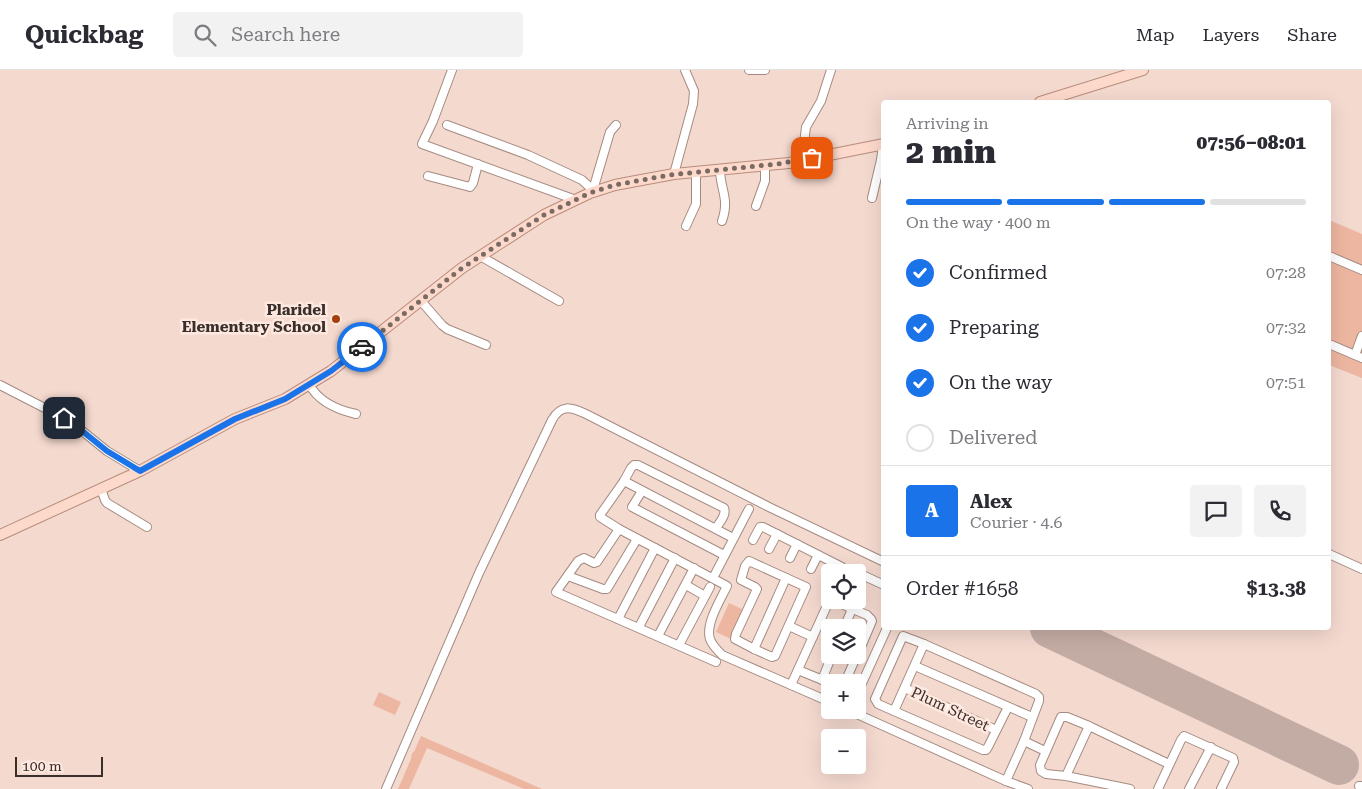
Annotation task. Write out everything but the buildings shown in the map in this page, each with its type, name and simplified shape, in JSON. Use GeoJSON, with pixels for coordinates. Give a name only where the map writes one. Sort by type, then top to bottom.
{"type":"FeatureCollection","features":[{"type":"Feature","properties":{"kind":"main road"},"geometry":{"type":"LineString","coordinates":[[1046,100],[1142,70]]}},
{"type":"Feature","properties":{"kind":"main road"},"geometry":{"type":"LineString","coordinates":[[0,535],[140,471],[235,419],[285,399],[331,371],[462,268],[544,215],[594,191],[615,185],[674,174],[802,160],[881,145]]}},
{"type":"Feature","properties":{"kind":"street"},"geometry":{"type":"LineString","coordinates":[[452,70],[433,122],[422,144],[576,200]]}},
{"type":"Feature","properties":{"kind":"street"},"geometry":{"type":"LineString","coordinates":[[674,174],[693,104],[694,92],[685,70]]}},
{"type":"Feature","properties":{"kind":"street"},"geometry":{"type":"LineString","coordinates":[[749,70],[766,70]]}},
{"type":"Feature","properties":{"kind":"street"},"geometry":{"type":"LineString","coordinates":[[802,160],[806,127],[821,101],[831,70]]}},
{"type":"Feature","properties":{"kind":"street"},"geometry":{"type":"LineString","coordinates":[[447,124],[528,155],[582,180],[594,191],[610,132],[616,125]]}},
{"type":"Feature","properties":{"kind":"street"},"geometry":{"type":"LineString","coordinates":[[872,198],[881,160]]}},
{"type":"Feature","properties":{"kind":"street"},"geometry":{"type":"LineString","coordinates":[[428,176],[470,187],[473,183],[478,164]]}},
{"type":"Feature","properties":{"kind":"street"},"geometry":{"type":"LineString","coordinates":[[756,206],[765,181],[765,165]]}},
{"type":"Feature","properties":{"kind":"street"},"geometry":{"type":"LineString","coordinates":[[720,169],[726,202],[726,211],[722,221]]}},
{"type":"Feature","properties":{"kind":"street"},"geometry":{"type":"LineString","coordinates":[[686,226],[696,204],[696,172]]}},
{"type":"Feature","properties":{"kind":"street"},"geometry":{"type":"LineString","coordinates":[[480,256],[559,301]]}},
{"type":"Feature","properties":{"kind":"street"},"geometry":{"type":"LineString","coordinates":[[1331,257],[1362,270]]}},
{"type":"Feature","properties":{"kind":"street"},"geometry":{"type":"LineString","coordinates":[[421,301],[442,325],[486,344]]}},
{"type":"Feature","properties":{"kind":"street"},"geometry":{"type":"LineString","coordinates":[[1331,345],[1358,356],[1362,336]]}},
{"type":"Feature","properties":{"kind":"street"},"geometry":{"type":"LineString","coordinates":[[309,384],[313,392],[322,399],[346,412],[356,414]]}},
{"type":"Feature","properties":{"kind":"street"},"geometry":{"type":"LineString","coordinates":[[0,385],[64,418],[107,451],[140,471]]}},
{"type":"Feature","properties":{"kind":"street"},"geometry":{"type":"LineString","coordinates":[[386,789],[479,573],[552,420],[562,409],[571,408],[586,414],[759,503],[881,561]]}},
{"type":"Feature","properties":{"kind":"street"},"geometry":{"type":"LineString","coordinates":[[716,528],[724,514],[724,508],[638,465],[634,465],[631,468],[600,515],[600,517],[619,529],[727,586],[709,625],[709,637],[715,648],[722,654],[821,698]]}},
{"type":"Feature","properties":{"kind":"street"},"geometry":{"type":"LineString","coordinates":[[624,481],[733,538]]}},
{"type":"Feature","properties":{"kind":"street"},"geometry":{"type":"LineString","coordinates":[[101,489],[104,500],[107,503],[147,527]]}},
{"type":"Feature","properties":{"kind":"street"},"geometry":{"type":"LineString","coordinates":[[642,491],[632,508],[724,555]]}},
{"type":"Feature","properties":{"kind":"street"},"geometry":{"type":"LineString","coordinates":[[713,578],[749,509]]}},
{"type":"Feature","properties":{"kind":"street"},"geometry":{"type":"LineString","coordinates":[[753,540],[760,527],[763,527],[836,564]]}},
{"type":"Feature","properties":{"kind":"street"},"geometry":{"type":"LineString","coordinates":[[619,529],[596,562],[584,558],[578,561],[556,592],[716,662]]}},
{"type":"Feature","properties":{"kind":"street"},"geometry":{"type":"LineString","coordinates":[[770,549],[776,534]]}},
{"type":"Feature","properties":{"kind":"street"},"geometry":{"type":"LineString","coordinates":[[568,576],[603,590],[607,589],[637,539]]}},
{"type":"Feature","properties":{"kind":"street"},"geometry":{"type":"LineString","coordinates":[[790,558],[797,544]]}},
{"type":"Feature","properties":{"kind":"street"},"geometry":{"type":"LineString","coordinates":[[618,619],[655,548]]}},
{"type":"Feature","properties":{"kind":"street"},"geometry":{"type":"LineString","coordinates":[[811,569],[818,555]]}},
{"type":"Feature","properties":{"kind":"street"},"geometry":{"type":"LineString","coordinates":[[1331,555],[1362,569]]}},
{"type":"Feature","properties":{"kind":"street"},"geometry":{"type":"LineString","coordinates":[[639,627],[675,558]]}},
{"type":"Feature","properties":{"kind":"street"},"geometry":{"type":"LineString","coordinates":[[749,561],[786,578],[806,587],[775,656],[772,657],[735,638],[757,589],[741,580],[745,566],[749,561]]}},
{"type":"Feature","properties":{"kind":"street"},"geometry":{"type":"LineString","coordinates":[[658,636],[694,568]]}},
{"type":"Feature","properties":{"kind":"street"},"geometry":{"type":"LineString","coordinates":[[754,649],[786,578]]}},
{"type":"Feature","properties":{"kind":"street"},"geometry":{"type":"LineString","coordinates":[[866,578],[881,585]]}},
{"type":"Feature","properties":{"kind":"street"},"geometry":{"type":"LineString","coordinates":[[686,585],[705,596]]}},
{"type":"Feature","properties":{"kind":"street"},"geometry":{"type":"LineString","coordinates":[[679,645],[710,587]]}},
{"type":"Feature","properties":{"kind":"street"},"geometry":{"type":"LineString","coordinates":[[790,685],[826,609]]}},
{"type":"Feature","properties":{"kind":"street"},"geometry":{"type":"LineString","coordinates":[[848,619],[852,609],[871,619],[872,621],[866,635]]}},
{"type":"Feature","properties":{"kind":"street"},"geometry":{"type":"LineString","coordinates":[[788,626],[813,637]]}},
{"type":"Feature","properties":{"kind":"street"},"geometry":{"type":"LineString","coordinates":[[866,674],[886,630]]}},
{"type":"Feature","properties":{"kind":"street"},"geometry":{"type":"LineString","coordinates":[[1006,781],[1039,701],[1039,697],[1036,694],[903,636],[875,699],[878,704],[983,750],[988,748],[1008,707]]}},
{"type":"Feature","properties":{"kind":"street"},"geometry":{"type":"LineString","coordinates":[[894,711],[924,644]]}},
{"type":"Feature","properties":{"kind":"street"},"geometry":{"type":"LineString","coordinates":[[914,666],[1032,718]]}},
{"type":"Feature","properties":{"kind":"street"},"geometry":{"type":"LineString","coordinates":[[798,670],[821,680]]}},
{"type":"Feature","properties":{"kind":"street","name":"Plum Street"},"geometry":{"type":"LineString","coordinates":[[904,688],[996,730]]}},
{"type":"Feature","properties":{"kind":"street"},"geometry":{"type":"LineString","coordinates":[[1130,789],[1066,776],[1046,774],[1041,771],[1040,765],[1061,717],[1066,717],[1089,726],[1168,764]]}},
{"type":"Feature","properties":{"kind":"street"},"geometry":{"type":"LineString","coordinates":[[866,718],[1028,789]]}},
{"type":"Feature","properties":{"kind":"street"},"geometry":{"type":"LineString","coordinates":[[1066,776],[1089,726]]}},
{"type":"Feature","properties":{"kind":"street"},"geometry":{"type":"LineString","coordinates":[[1158,789],[1168,764],[1184,736],[1233,758],[1234,762],[1221,789]]}},
{"type":"Feature","properties":{"kind":"street"},"geometry":{"type":"LineString","coordinates":[[1024,741],[1046,751]]}},
{"type":"Feature","properties":{"kind":"street"},"geometry":{"type":"LineString","coordinates":[[1189,789],[1211,747]]}},
{"type":"Feature","properties":{"kind":"shaded area"},"geometry":{"type":"Polygon","coordinates":[[[1331,221],[1362,234],[1362,378],[1331,366],[1331,221]]]}},
{"type":"Feature","properties":{"kind":"shaded area"},"geometry":{"type":"Polygon","coordinates":[[[729,603],[744,610],[731,639],[716,632],[729,603]]]}},
{"type":"Feature","properties":{"kind":"shaded area"},"geometry":{"type":"Polygon","coordinates":[[[379,692],[401,702],[395,715],[373,705],[379,692]]]}},
{"type":"Feature","properties":{"kind":"shaded area"},"geometry":{"type":"Polygon","coordinates":[[[421,736],[542,789],[524,789],[427,748],[409,789],[398,789],[421,736]]]}},
{"type":"Feature","properties":{"kind":"runway"},"geometry":{"type":"LineString","coordinates":[[1054,630],[1339,765]]}},
{"type":"Feature","properties":{"kind":"way so far"},"geometry":{"type":"LineString","coordinates":[[362,347],[462,268],[544,215],[590,193],[636,180],[777,164],[812,158]]}},
{"type":"Feature","properties":{"kind":"place","name":"Plaridel Elementary School"},"geometry":{"type":"Point","coordinates":[336,319]}},
{"type":"Feature","properties":{"kind":"route"},"geometry":{"type":"LineString","coordinates":[[64,418],[107,451],[140,471],[235,419],[285,399],[331,371],[362,347]]}}]}
